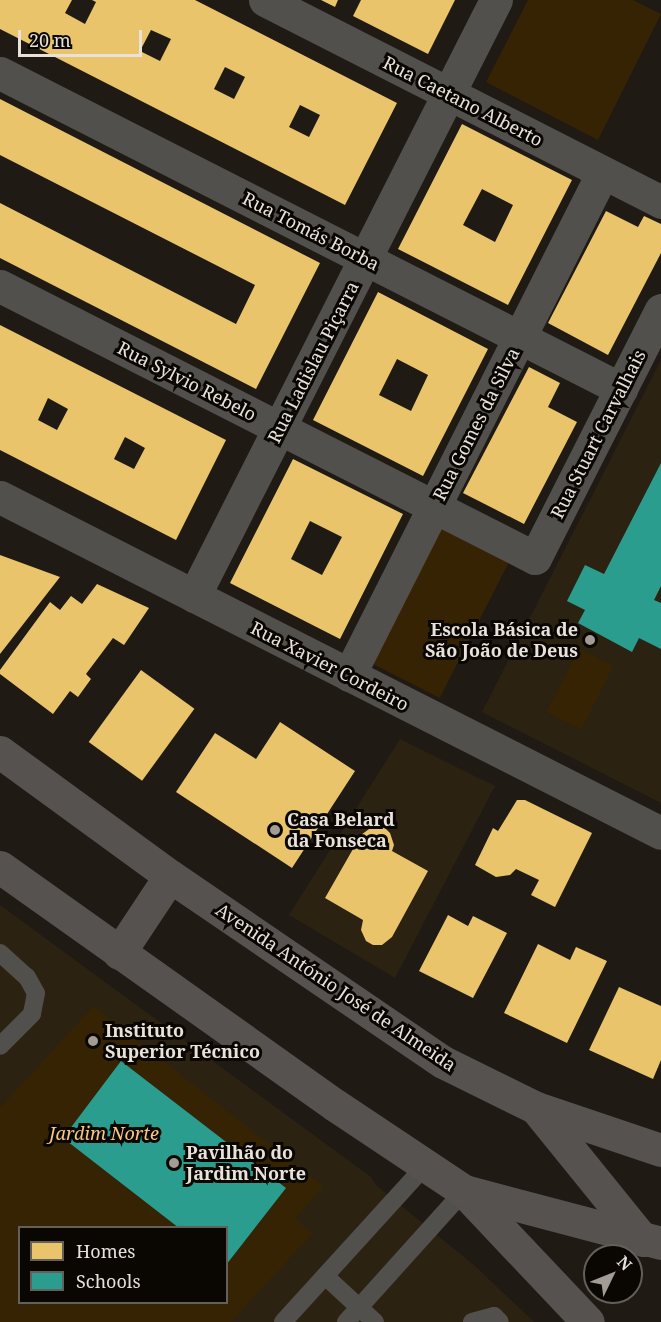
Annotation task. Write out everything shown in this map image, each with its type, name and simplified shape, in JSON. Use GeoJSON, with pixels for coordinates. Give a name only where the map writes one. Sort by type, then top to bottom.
{"type":"FeatureCollection","features":[{"type":"Feature","properties":{"kind":"street","name":"Rua Caetano Alberto"},"geometry":{"type":"LineString","coordinates":[[265,0],[661,202]]}},
{"type":"Feature","properties":{"kind":"street","name":"Rua Ladislau Piçarra"},"geometry":{"type":"LineString","coordinates":[[194,596],[496,0]]}},
{"type":"Feature","properties":{"kind":"street","name":"Rua Tomás Borba"},"geometry":{"type":"LineString","coordinates":[[0,73],[621,389]]}},
{"type":"Feature","properties":{"kind":"street","name":"Rua Gomes da Silva"},"geometry":{"type":"LineString","coordinates":[[349,675],[603,172]]}},
{"type":"Feature","properties":{"kind":"street","name":"Rua Sylvio Rebelo"},"geometry":{"type":"LineString","coordinates":[[0,286],[535,558]]}},
{"type":"Feature","properties":{"kind":"street","name":"Rua Stuart Carvalhais"},"geometry":{"type":"LineString","coordinates":[[535,558],[661,310]]}},
{"type":"Feature","properties":{"kind":"street","name":"Rua Xavier Cordeiro"},"geometry":{"type":"LineString","coordinates":[[0,497],[661,833]]}},
{"type":"Feature","properties":{"kind":"street","name":"Avenida António José de Almeida"},"geometry":{"type":"LineString","coordinates":[[0,752],[170,876],[443,1062],[536,1108],[661,1150]]}},
{"type":"Feature","properties":{"kind":"street"},"geometry":{"type":"LineString","coordinates":[[0,867],[119,953],[464,1191],[588,1322]]}},
{"type":"Feature","properties":{"kind":"street"},"geometry":{"type":"LineString","coordinates":[[119,953],[170,876]]}},
{"type":"Feature","properties":{"kind":"street"},"geometry":{"type":"LineString","coordinates":[[536,1108],[650,1240],[661,1264]]}},
{"type":"Feature","properties":{"kind":"street"},"geometry":{"type":"LineString","coordinates":[[464,1191],[650,1240]]}},
{"type":"Feature","properties":{"kind":"lane"},"geometry":{"type":"LineString","coordinates":[[0,953],[27,977],[36,993],[32,1014],[0,1046]]}},
{"type":"Feature","properties":{"kind":"lane"},"geometry":{"type":"LineString","coordinates":[[283,1322],[425,1166]]}},
{"type":"Feature","properties":{"kind":"lane"},"geometry":{"type":"LineString","coordinates":[[346,1322],[464,1191]]}},
{"type":"Feature","properties":{"kind":"lane"},"geometry":{"type":"LineString","coordinates":[[325,1276],[375,1322]]}},
{"type":"Feature","properties":{"kind":"lane"},"geometry":{"type":"LineString","coordinates":[[472,1322],[494,1316],[500,1322]]}},
{"type":"Feature","properties":{"kind":"shaded area","name":"Escola Básica de São João de Deus"},"geometry":{"type":"Polygon","coordinates":[[[661,360],[661,803],[482,712],[661,360]]]}},
{"type":"Feature","properties":{"kind":"shaded area"},"geometry":{"type":"Polygon","coordinates":[[[400,739],[495,786],[395,978],[289,915],[400,739]]]}},
{"type":"Feature","properties":{"kind":"shaded area","name":"Instituto Superior Técnico"},"geometry":{"type":"Polygon","coordinates":[[[0,905],[371,1177],[377,1186],[475,1266],[534,1322],[0,1322],[0,905]]]}},
{"type":"Feature","properties":{"kind":"green space"},"geometry":{"type":"Polygon","coordinates":[[[528,0],[633,0],[661,14],[598,140],[486,82],[528,0]]]}},
{"type":"Feature","properties":{"kind":"green space"},"geometry":{"type":"Polygon","coordinates":[[[441,528],[509,563],[440,698],[372,663],[441,528]]]}},
{"type":"Feature","properties":{"kind":"green space"},"geometry":{"type":"Polygon","coordinates":[[[579,648],[614,666],[581,730],[546,712],[579,648]]]}},
{"type":"Feature","properties":{"kind":"green space","name":"Jardim Norte"},"geometry":{"type":"Polygon","coordinates":[[[93,1006],[323,1186],[295,1219],[313,1233],[231,1322],[0,1322],[0,1108],[93,1006]]]}},
{"type":"Feature","properties":{"kind":"building: Homes"},"geometry":{"type":"Polygon","coordinates":[[[0,0],[72,0],[65,13],[85,24],[96,2],[92,0],[195,0],[397,103],[345,205],[0,29],[0,0]],[[151,30],[140,51],[160,61],[171,39],[151,30]],[[225,67],[214,89],[234,99],[245,77],[225,67]],[[300,105],[289,127],[309,137],[320,115],[300,105]]]}},
{"type":"Feature","properties":{"kind":"building: Homes"},"geometry":{"type":"Polygon","coordinates":[[[321,0],[338,0],[335,7],[321,0]]]}},
{"type":"Feature","properties":{"kind":"building: Homes"},"geometry":{"type":"Polygon","coordinates":[[[361,0],[455,0],[428,54],[353,16],[361,0]]]}},
{"type":"Feature","properties":{"kind":"building: Homes"},"geometry":{"type":"Polygon","coordinates":[[[0,99],[320,263],[256,389],[0,258],[0,203],[236,324],[255,285],[0,155],[0,99]]]}},
{"type":"Feature","properties":{"kind":"building: Homes"},"geometry":{"type":"Polygon","coordinates":[[[462,124],[572,180],[508,305],[398,249],[462,124]],[[482,189],[463,225],[495,242],[513,205],[482,189]]]}},
{"type":"Feature","properties":{"kind":"building: Homes"},"geometry":{"type":"Polygon","coordinates":[[[606,211],[638,227],[644,216],[661,224],[661,253],[608,355],[548,323],[606,211]]]}},
{"type":"Feature","properties":{"kind":"building: Homes"},"geometry":{"type":"Polygon","coordinates":[[[378,292],[488,349],[423,476],[313,420],[378,292]],[[397,359],[379,395],[411,411],[428,375],[397,359]]]}},
{"type":"Feature","properties":{"kind":"building: Homes"},"geometry":{"type":"Polygon","coordinates":[[[0,325],[226,440],[176,540],[0,450],[0,325]],[[48,398],[38,420],[57,430],[68,409],[48,398]],[[125,437],[114,459],[134,469],[145,448],[125,437]]]}},
{"type":"Feature","properties":{"kind":"building: Homes"},"geometry":{"type":"Polygon","coordinates":[[[529,367],[560,383],[548,407],[577,422],[524,524],[463,493],[529,367]]]}},
{"type":"Feature","properties":{"kind":"building: Homes"},"geometry":{"type":"Polygon","coordinates":[[[293,459],[403,514],[340,639],[230,583],[293,459]],[[310,521],[291,559],[322,575],[342,537],[310,521]]]}},
{"type":"Feature","properties":{"kind":"building: Homes"},"geometry":{"type":"Polygon","coordinates":[[[0,555],[60,577],[0,654],[0,555]]]}},
{"type":"Feature","properties":{"kind":"building: Homes"},"geometry":{"type":"Polygon","coordinates":[[[97,584],[149,608],[124,645],[113,638],[86,674],[91,679],[78,697],[70,691],[53,714],[0,674],[0,670],[50,602],[60,610],[71,596],[82,604],[97,584]]]}},
{"type":"Feature","properties":{"kind":"building: Homes"},"geometry":{"type":"Polygon","coordinates":[[[141,670],[194,709],[142,781],[89,742],[141,670]]]}},
{"type":"Feature","properties":{"kind":"building: Homes","name":"Casa Belard da Fonseca"},"geometry":{"type":"Polygon","coordinates":[[[280,722],[355,771],[292,868],[176,792],[215,733],[256,759],[280,722]]]}},
{"type":"Feature","properties":{"kind":"building: Homes"},"geometry":{"type":"Polygon","coordinates":[[[517,800],[525,800],[592,833],[555,907],[531,895],[539,880],[516,869],[510,875],[496,877],[475,865],[493,828],[498,831],[517,800]]]}},
{"type":"Feature","properties":{"kind":"building: Homes"},"geometry":{"type":"Polygon","coordinates":[[[373,826],[385,828],[390,833],[394,845],[392,851],[428,871],[392,937],[382,945],[373,945],[366,941],[361,930],[363,920],[325,898],[361,835],[373,826]]]}},
{"type":"Feature","properties":{"kind":"building: Homes"},"geometry":{"type":"Polygon","coordinates":[[[448,915],[468,926],[473,916],[507,933],[473,998],[419,971],[448,915]]]}},
{"type":"Feature","properties":{"kind":"building: Homes"},"geometry":{"type":"Polygon","coordinates":[[[538,944],[570,960],[576,947],[607,961],[567,1043],[504,1013],[538,944]]]}},
{"type":"Feature","properties":{"kind":"building: Homes"},"geometry":{"type":"Polygon","coordinates":[[[619,987],[661,1006],[661,1060],[653,1079],[589,1050],[619,987]]]}},
{"type":"Feature","properties":{"kind":"building: Schools"},"geometry":{"type":"Polygon","coordinates":[[[661,463],[661,586],[654,600],[661,603],[661,649],[639,638],[632,652],[578,623],[585,610],[567,601],[585,565],[604,574],[661,463]]]}},
{"type":"Feature","properties":{"kind":"building: Schools","name":"Pavilhão do Jardim Norte"},"geometry":{"type":"Polygon","coordinates":[[[121,1061],[286,1188],[228,1262],[228,1226],[176,1226],[63,1138],[121,1061]]]}},
{"type":"Feature","properties":{"kind":"place","name":"Escola Básica de São João de Deus"},"geometry":{"type":"Point","coordinates":[590,640]}},
{"type":"Feature","properties":{"kind":"place","name":"Casa Belard da Fonseca"},"geometry":{"type":"Point","coordinates":[275,830]}},
{"type":"Feature","properties":{"kind":"place","name":"Instituto Superior Técnico"},"geometry":{"type":"Point","coordinates":[93,1041]}},
{"type":"Feature","properties":{"kind":"place","name":"Pavilhão do Jardim Norte"},"geometry":{"type":"Point","coordinates":[174,1163]}}]}
